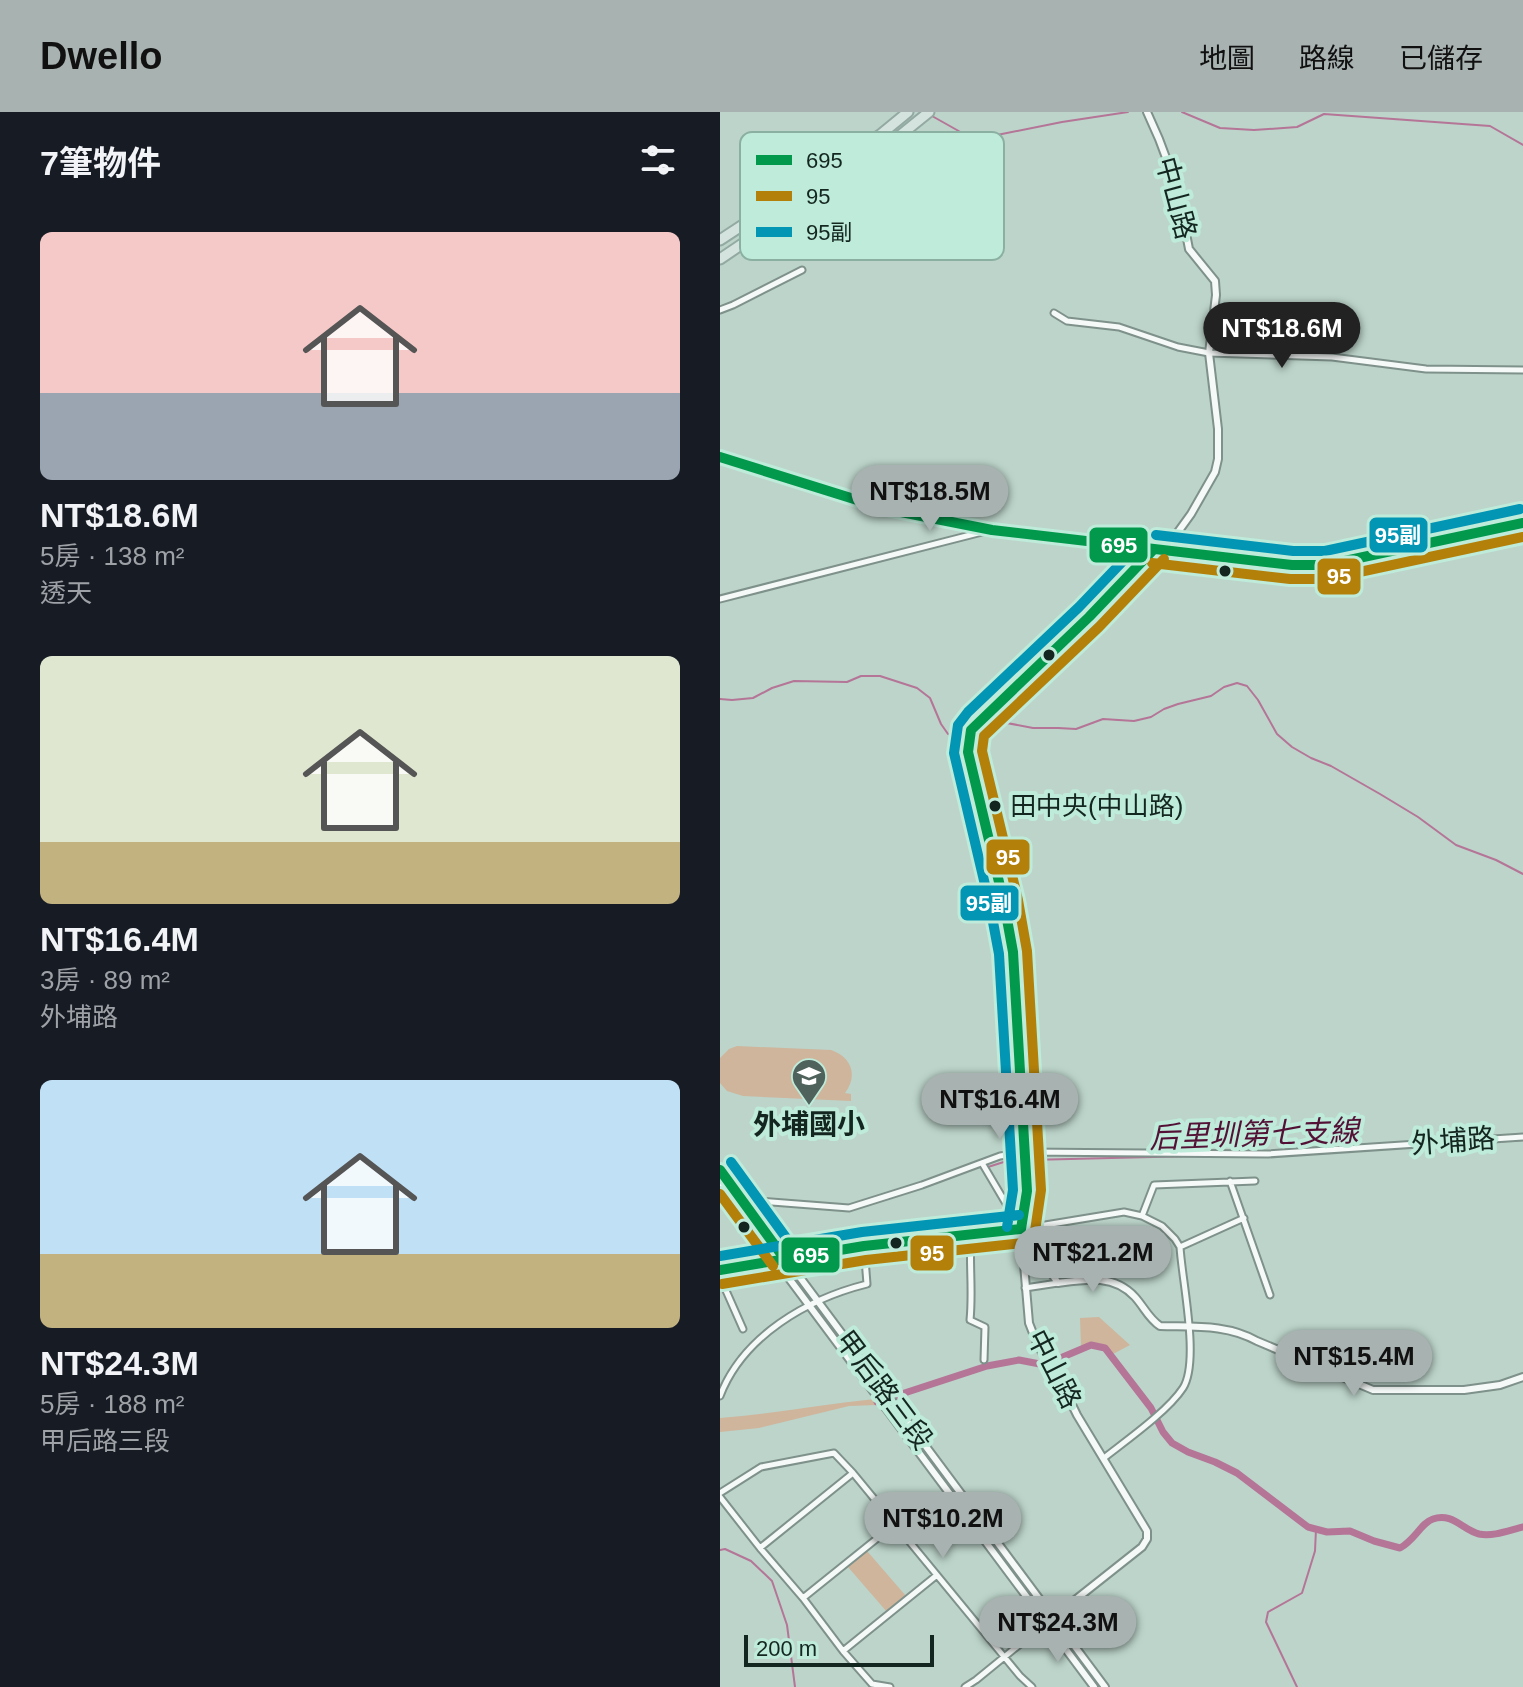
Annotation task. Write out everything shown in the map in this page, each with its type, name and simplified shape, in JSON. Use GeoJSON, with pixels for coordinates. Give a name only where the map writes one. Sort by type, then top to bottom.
{"type":"FeatureCollection","features":[{"type":"Feature","properties":{"kind":"highway"},"geometry":{"type":"LineString","coordinates":[[884,132],[908,112]]}},
{"type":"Feature","properties":{"kind":"highway"},"geometry":{"type":"LineString","coordinates":[[904,132],[929,112]]}},
{"type":"Feature","properties":{"kind":"highway"},"geometry":{"type":"LineString","coordinates":[[720,240],[740,226]]}},
{"type":"Feature","properties":{"kind":"highway"},"geometry":{"type":"LineString","coordinates":[[720,259],[740,245]]}},
{"type":"Feature","properties":{"kind":"street","name":"中山路"},"geometry":{"type":"LineString","coordinates":[[1147,112],[1177,187],[1189,249],[1215,281],[1216,295],[1209,353],[1218,429],[1218,459],[1215,472],[1191,514],[1165,550]]}},
{"type":"Feature","properties":{"kind":"street"},"geometry":{"type":"LineString","coordinates":[[720,310],[802,270]]}},
{"type":"Feature","properties":{"kind":"street"},"geometry":{"type":"LineString","coordinates":[[1054,313],[1067,321],[1119,327],[1178,347],[1209,353],[1332,357],[1426,369],[1523,370]]}},
{"type":"Feature","properties":{"kind":"street"},"geometry":{"type":"LineString","coordinates":[[720,457],[886,509],[992,530],[1292,565],[1326,565],[1523,523]]}},
{"type":"Feature","properties":{"kind":"street"},"geometry":{"type":"LineString","coordinates":[[720,599],[992,530]]}},
{"type":"Feature","properties":{"kind":"street","name":"中山路"},"geometry":{"type":"LineString","coordinates":[[965,1687],[1142,1547],[1147,1539],[1147,1531],[1077,1415],[1060,1380],[1038,1346],[1029,1323],[1021,1229],[1027,1191],[1026,1152],[1013,952],[968,752],[971,730],[1080,626],[1154,549]]}},
{"type":"Feature","properties":{"kind":"street","name":"外埔路"},"geometry":{"type":"LineString","coordinates":[[720,1198],[849,1208],[1000,1156],[1026,1152],[1268,1154],[1523,1137]]}},
{"type":"Feature","properties":{"kind":"street"},"geometry":{"type":"LineString","coordinates":[[982,1163],[1058,1283]]}},
{"type":"Feature","properties":{"kind":"street","name":"甲后路三段"},"geometry":{"type":"LineString","coordinates":[[720,1170],[1105,1687]]}},
{"type":"Feature","properties":{"kind":"street"},"geometry":{"type":"LineString","coordinates":[[1230,1181],[1270,1295]]}},
{"type":"Feature","properties":{"kind":"street"},"geometry":{"type":"LineString","coordinates":[[1142,1216],[1154,1185],[1255,1181]]}},
{"type":"Feature","properties":{"kind":"street","name":"甲后路三段"},"geometry":{"type":"LineString","coordinates":[[720,1186],[1094,1687]]}},
{"type":"Feature","properties":{"kind":"street"},"geometry":{"type":"LineString","coordinates":[[720,1270],[864,1246],[1021,1229],[1124,1212],[1142,1216],[1162,1226],[1180,1247],[1189,1327],[1189,1374],[1173,1401],[1104,1458]]}},
{"type":"Feature","properties":{"kind":"street"},"geometry":{"type":"LineString","coordinates":[[1180,1247],[1244,1218]]}},
{"type":"Feature","properties":{"kind":"street"},"geometry":{"type":"LineString","coordinates":[[971,1235],[969,1262],[973,1295],[970,1320],[985,1327],[984,1360]]}},
{"type":"Feature","properties":{"kind":"street"},"geometry":{"type":"LineString","coordinates":[[720,1396],[723,1382],[741,1359],[760,1338],[785,1318],[867,1284],[864,1246]]}},
{"type":"Feature","properties":{"kind":"street"},"geometry":{"type":"LineString","coordinates":[[720,1277],[743,1329]]}},
{"type":"Feature","properties":{"kind":"street"},"geometry":{"type":"LineString","coordinates":[[1025,1288],[1088,1279],[1113,1282],[1136,1298],[1152,1321],[1160,1326],[1222,1328],[1242,1333],[1373,1390],[1464,1390],[1500,1385],[1523,1377]]}},
{"type":"Feature","properties":{"kind":"street"},"geometry":{"type":"LineString","coordinates":[[890,1687],[872,1684],[720,1495],[761,1467],[834,1453],[1032,1687]]}},
{"type":"Feature","properties":{"kind":"street"},"geometry":{"type":"LineString","coordinates":[[760,1548],[853,1473]]}},
{"type":"Feature","properties":{"kind":"street"},"geometry":{"type":"LineString","coordinates":[[803,1598],[895,1524]]}},
{"type":"Feature","properties":{"kind":"street"},"geometry":{"type":"LineString","coordinates":[[843,1651],[937,1575]]}},
{"type":"Feature","properties":{"kind":"shaded area"},"geometry":{"type":"Polygon","coordinates":[[[737,1046],[831,1050],[838,1053],[851,1068],[851,1080],[845,1093],[851,1094],[851,1101],[743,1096],[727,1091],[720,1083],[720,1058],[737,1046]]]}},
{"type":"Feature","properties":{"kind":"shaded area"},"geometry":{"type":"Polygon","coordinates":[[[1099,1317],[1130,1345],[1113,1354],[1098,1344],[1081,1346],[1080,1318],[1099,1317]]]}},
{"type":"Feature","properties":{"kind":"shaded area"},"geometry":{"type":"Polygon","coordinates":[[[875,1399],[877,1405],[849,1406],[759,1428],[720,1432],[720,1418],[875,1399]]]}},
{"type":"Feature","properties":{"kind":"shaded area"},"geometry":{"type":"Polygon","coordinates":[[[867,1551],[906,1596],[887,1612],[848,1567],[867,1551]]]}},
{"type":"Feature","properties":{"kind":"waterway"},"geometry":{"type":"LineString","coordinates":[[1004,134],[1128,112]]}},
{"type":"Feature","properties":{"kind":"waterway"},"geometry":{"type":"LineString","coordinates":[[1182,112],[1220,128],[1254,130],[1297,127],[1324,114],[1490,126],[1523,145]]}},
{"type":"Feature","properties":{"kind":"waterway"},"geometry":{"type":"LineString","coordinates":[[932,116],[960,132]]}},
{"type":"Feature","properties":{"kind":"waterway"},"geometry":{"type":"LineString","coordinates":[[720,699],[753,698],[794,681],[847,682],[861,676],[880,676],[917,688],[930,698],[948,734],[960,736],[969,732]]}},
{"type":"Feature","properties":{"kind":"waterway"},"geometry":{"type":"LineString","coordinates":[[975,730],[991,720],[1033,728],[1076,729],[1103,719],[1134,721],[1178,704],[1211,696],[1237,683],[1247,686],[1277,734],[1292,747],[1380,794],[1456,845],[1523,874]]}},
{"type":"Feature","properties":{"kind":"waterway","name":"后里圳第七支線"},"geometry":{"type":"LineString","coordinates":[[1305,1154],[1523,1140]]}},
{"type":"Feature","properties":{"kind":"waterway","name":"后里圳第七支線"},"geometry":{"type":"LineString","coordinates":[[1029,1160],[1194,1156]]}},
{"type":"Feature","properties":{"kind":"waterway","name":"后里圳第七支線"},"geometry":{"type":"LineString","coordinates":[[988,1167],[1010,1160],[1022,1160]]}},
{"type":"Feature","properties":{"kind":"waterway"},"geometry":{"type":"LineString","coordinates":[[1058,1359],[1091,1345],[1105,1348],[1151,1408],[1172,1443],[1237,1473],[1308,1527],[1327,1532],[1350,1531],[1400,1548],[1429,1521],[1440,1517],[1484,1535],[1523,1527]]}},
{"type":"Feature","properties":{"kind":"waterway"},"geometry":{"type":"LineString","coordinates":[[877,1402],[987,1366],[1019,1360],[1045,1365]]}},
{"type":"Feature","properties":{"kind":"waterway"},"geometry":{"type":"LineString","coordinates":[[1297,1687],[1266,1622],[1268,1612],[1302,1593],[1315,1551],[1316,1529]]}},
{"type":"Feature","properties":{"kind":"waterway"},"geometry":{"type":"LineString","coordinates":[[720,1550],[725,1549],[751,1561],[772,1581],[787,1625],[795,1687]]}},
{"type":"Feature","properties":{"kind":"transit line","name":"695"},"geometry":{"type":"LineString","coordinates":[[720,457],[886,509],[992,530],[1292,565],[1326,565],[1523,523]]}},
{"type":"Feature","properties":{"kind":"transit line","name":"95副"},"geometry":{"type":"LineString","coordinates":[[1156,535],[1293,551],[1325,551],[1520,509]]}},
{"type":"Feature","properties":{"kind":"transit line","name":"95"},"geometry":{"type":"LineString","coordinates":[[1152,563],[1290,579],[1327,579],[1523,537]]}},
{"type":"Feature","properties":{"kind":"transit line","name":"95副"},"geometry":{"type":"LineString","coordinates":[[1007,1227],[1013,1190],[999,954],[954,753],[958,725],[1144,539]]}},
{"type":"Feature","properties":{"kind":"transit line","name":"695"},"geometry":{"type":"LineString","coordinates":[[1021,1229],[1027,1191],[1013,952],[968,752],[971,730],[1089,617],[1154,549]]}},
{"type":"Feature","properties":{"kind":"transit line","name":"95"},"geometry":{"type":"LineString","coordinates":[[1035,1231],[1041,1190],[1027,951],[1018,900],[982,751],[984,736],[1099,627],[1164,559]]}},
{"type":"Feature","properties":{"kind":"transit line","name":"95副"},"geometry":{"type":"LineString","coordinates":[[731,1162],[795,1250]]}},
{"type":"Feature","properties":{"kind":"transit line","name":"695"},"geometry":{"type":"LineString","coordinates":[[720,1170],[784,1258]]}},
{"type":"Feature","properties":{"kind":"transit line","name":"95"},"geometry":{"type":"LineString","coordinates":[[720,1194],[773,1266]]}},
{"type":"Feature","properties":{"kind":"transit line","name":"95副"},"geometry":{"type":"LineString","coordinates":[[720,1256],[862,1232],[1019,1215]]}},
{"type":"Feature","properties":{"kind":"transit line","name":"695"},"geometry":{"type":"LineString","coordinates":[[720,1270],[864,1246],[1021,1229]]}},
{"type":"Feature","properties":{"kind":"transit line","name":"95"},"geometry":{"type":"LineString","coordinates":[[722,1284],[866,1260],[1023,1243]]}},
{"type":"Feature","properties":{"kind":"place","name":"田中央(中山路)"},"geometry":{"type":"Point","coordinates":[995,806]}},
{"type":"Feature","properties":{"kind":"place","name":"外埔國小"},"geometry":{"type":"Point","coordinates":[809,1107]}}]}
